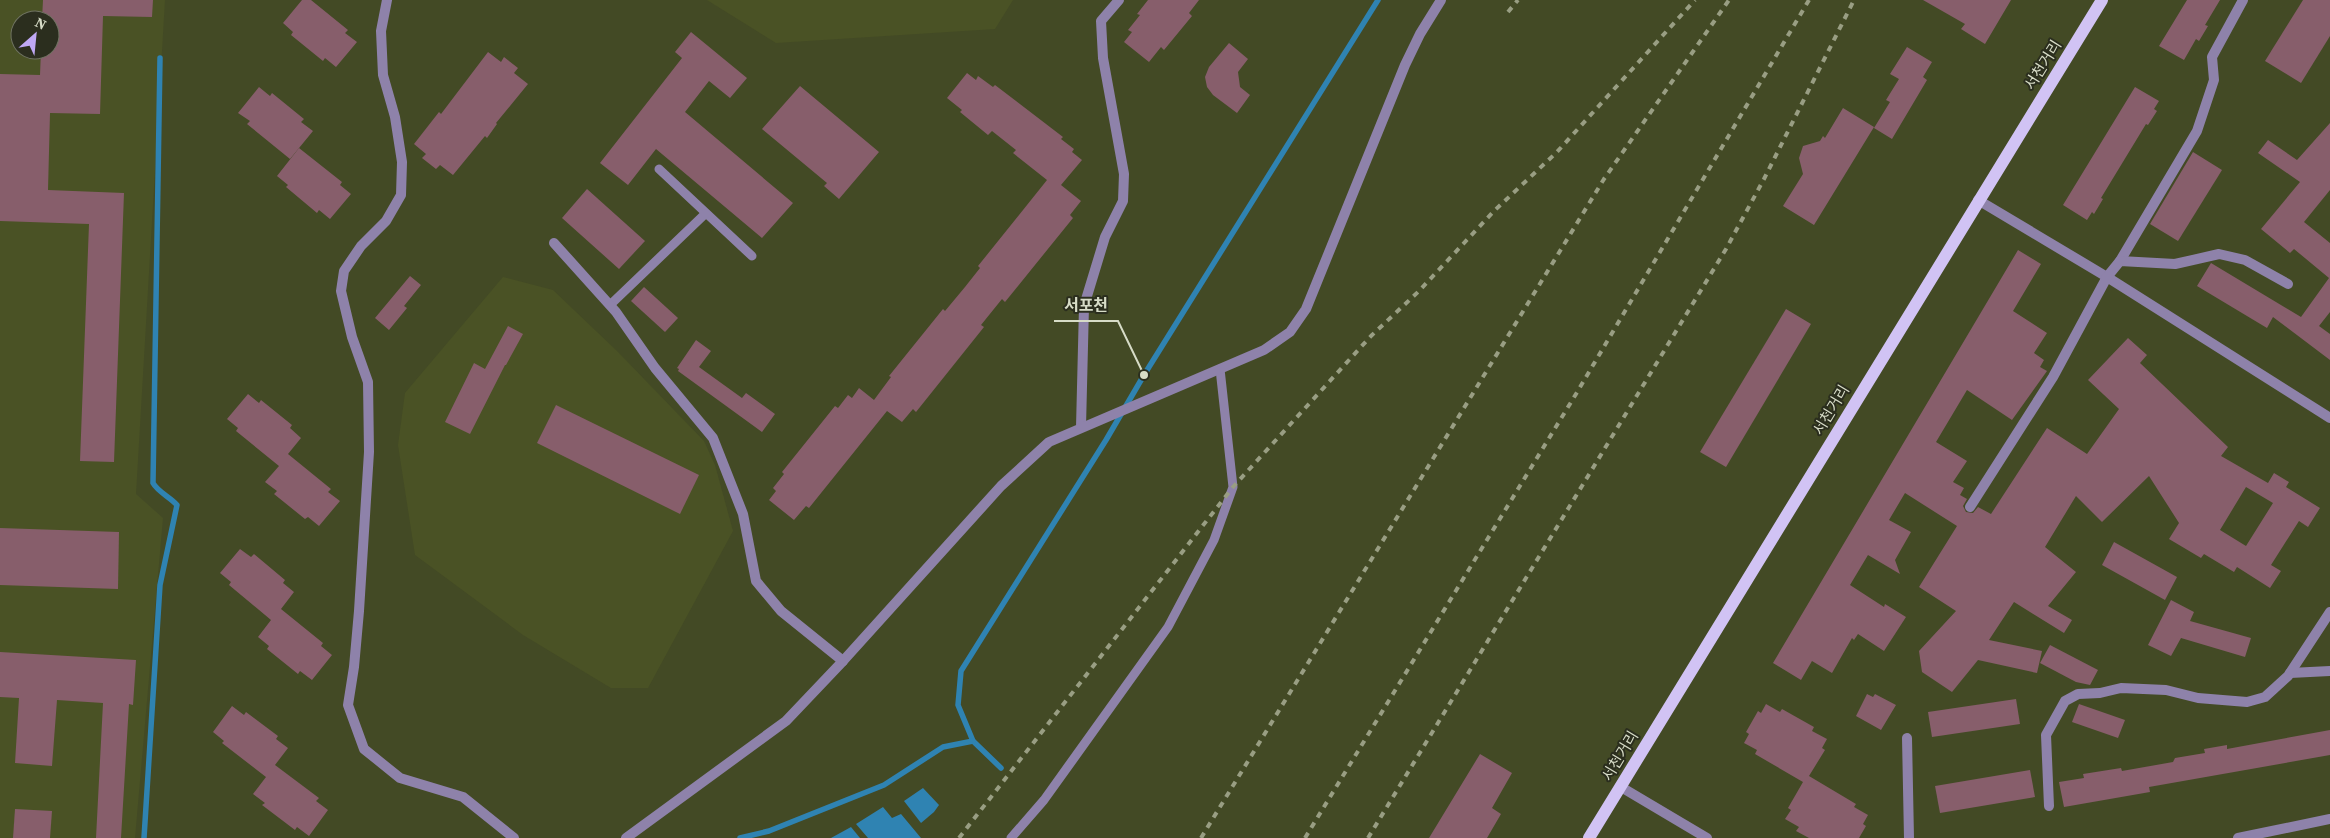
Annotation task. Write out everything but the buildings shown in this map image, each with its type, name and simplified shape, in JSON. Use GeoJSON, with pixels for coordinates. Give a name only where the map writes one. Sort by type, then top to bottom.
{"type":"FeatureCollection","features":[{"type":"Feature","properties":{"kind":"main road","name":"서천거리"},"geometry":{"type":"LineString","coordinates":[[1589,838],[2102,0]]}},
{"type":"Feature","properties":{"kind":"street"},"geometry":{"type":"LineString","coordinates":[[386,0],[380,31],[384,75],[395,117],[400,154],[401,195],[386,221],[361,246],[344,271],[341,291],[352,337],[368,382],[367,482],[354,667],[348,704],[364,749],[400,778],[463,796],[514,838]]}},
{"type":"Feature","properties":{"kind":"street"},"geometry":{"type":"LineString","coordinates":[[1081,428],[1084,306],[1105,237],[1123,201],[1124,174],[1103,58],[1101,21],[1119,0]]}},
{"type":"Feature","properties":{"kind":"street"},"geometry":{"type":"LineString","coordinates":[[626,838],[786,721],[844,661],[1000,486],[1049,442],[1264,350],[1290,332],[1306,308],[1405,65],[1420,34],[1441,0]]}},
{"type":"Feature","properties":{"kind":"street"},"geometry":{"type":"LineString","coordinates":[[1970,506],[2053,377],[2107,277],[2120,261],[2197,131],[2214,80],[2212,58],[2243,0]]}},
{"type":"Feature","properties":{"kind":"street"},"geometry":{"type":"LineString","coordinates":[[1978,200],[2107,277],[2330,418]]}},
{"type":"Feature","properties":{"kind":"street"},"geometry":{"type":"LineString","coordinates":[[554,243],[610,305],[655,368],[713,438],[743,514],[756,581],[781,611],[844,661]]}},
{"type":"Feature","properties":{"kind":"street"},"geometry":{"type":"LineString","coordinates":[[2120,261],[2174,264],[2219,254],[2244,260],[2288,284]]}},
{"type":"Feature","properties":{"kind":"street"},"geometry":{"type":"LineString","coordinates":[[2049,806],[2046,735],[2065,701],[2078,694],[2100,693],[2122,688],[2166,690],[2198,698],[2247,702],[2265,697],[2290,673],[2330,612]]}},
{"type":"Feature","properties":{"kind":"street"},"geometry":{"type":"LineString","coordinates":[[2290,673],[2330,671]]}},
{"type":"Feature","properties":{"kind":"street"},"geometry":{"type":"LineString","coordinates":[[1907,738],[1909,838]]}},
{"type":"Feature","properties":{"kind":"street"},"geometry":{"type":"LineString","coordinates":[[1621,787],[1707,838]]}},
{"type":"Feature","properties":{"kind":"street"},"geometry":{"type":"LineString","coordinates":[[2238,838],[2330,819]]}},
{"type":"Feature","properties":{"kind":"lane"},"geometry":{"type":"LineString","coordinates":[[659,169],[752,256]]}},
{"type":"Feature","properties":{"kind":"lane"},"geometry":{"type":"LineString","coordinates":[[610,305],[705,214]]}},
{"type":"Feature","properties":{"kind":"lane"},"geometry":{"type":"LineString","coordinates":[[1012,838],[1044,800],[1168,627],[1214,540],[1233,487],[1220,369]]}},
{"type":"Feature","properties":{"kind":"shaded area"},"geometry":{"type":"Polygon","coordinates":[[[0,0],[165,0],[136,494],[163,518],[135,838],[0,838],[0,0]]]}},
{"type":"Feature","properties":{"kind":"shaded area"},"geometry":{"type":"Polygon","coordinates":[[[707,0],[1013,0],[995,29],[776,43],[707,0]]]}},
{"type":"Feature","properties":{"kind":"shaded area"},"geometry":{"type":"Polygon","coordinates":[[[503,277],[553,290],[617,351],[704,441],[715,465],[733,531],[648,688],[611,688],[523,635],[415,555],[398,445],[405,393],[503,277]]]}},
{"type":"Feature","properties":{"kind":"water"},"geometry":{"type":"Polygon","coordinates":[[[923,788],[939,805],[921,823],[904,801],[923,788]]]}},
{"type":"Feature","properties":{"kind":"water"},"geometry":{"type":"Polygon","coordinates":[[[883,807],[892,818],[901,814],[921,838],[868,838],[856,824],[883,807]]]}},
{"type":"Feature","properties":{"kind":"water"},"geometry":{"type":"Polygon","coordinates":[[[851,827],[860,838],[831,838],[851,827]]]}},
{"type":"Feature","properties":{"kind":"waterway"},"geometry":{"type":"LineString","coordinates":[[1001,768],[973,741],[958,705],[961,671],[1378,0]]}},
{"type":"Feature","properties":{"kind":"waterway"},"geometry":{"type":"LineString","coordinates":[[144,838],[160,585],[177,505],[153,483],[160,58]]}},
{"type":"Feature","properties":{"kind":"waterway"},"geometry":{"type":"LineString","coordinates":[[740,838],[769,831],[884,785],[943,747],[973,741]]}},
{"type":"Feature","properties":{"kind":"railway"},"geometry":{"type":"LineString","coordinates":[[1508,12],[1518,0]]}},
{"type":"Feature","properties":{"kind":"railway"},"geometry":{"type":"LineString","coordinates":[[959,838],[1233,487],[1371,336],[1418,292],[1494,211],[1557,152],[1695,0]]}},
{"type":"Feature","properties":{"kind":"railway"},"geometry":{"type":"LineString","coordinates":[[1201,838],[1604,179],[1729,0]]}},
{"type":"Feature","properties":{"kind":"railway"},"geometry":{"type":"LineString","coordinates":[[1305,838],[1576,394],[1809,0]]}},
{"type":"Feature","properties":{"kind":"railway"},"geometry":{"type":"LineString","coordinates":[[1368,838],[1726,249],[1764,179],[1854,0]]}},
{"type":"Feature","properties":{"kind":"place","name":"서포천"},"geometry":{"type":"Point","coordinates":[1144,375]}}]}
